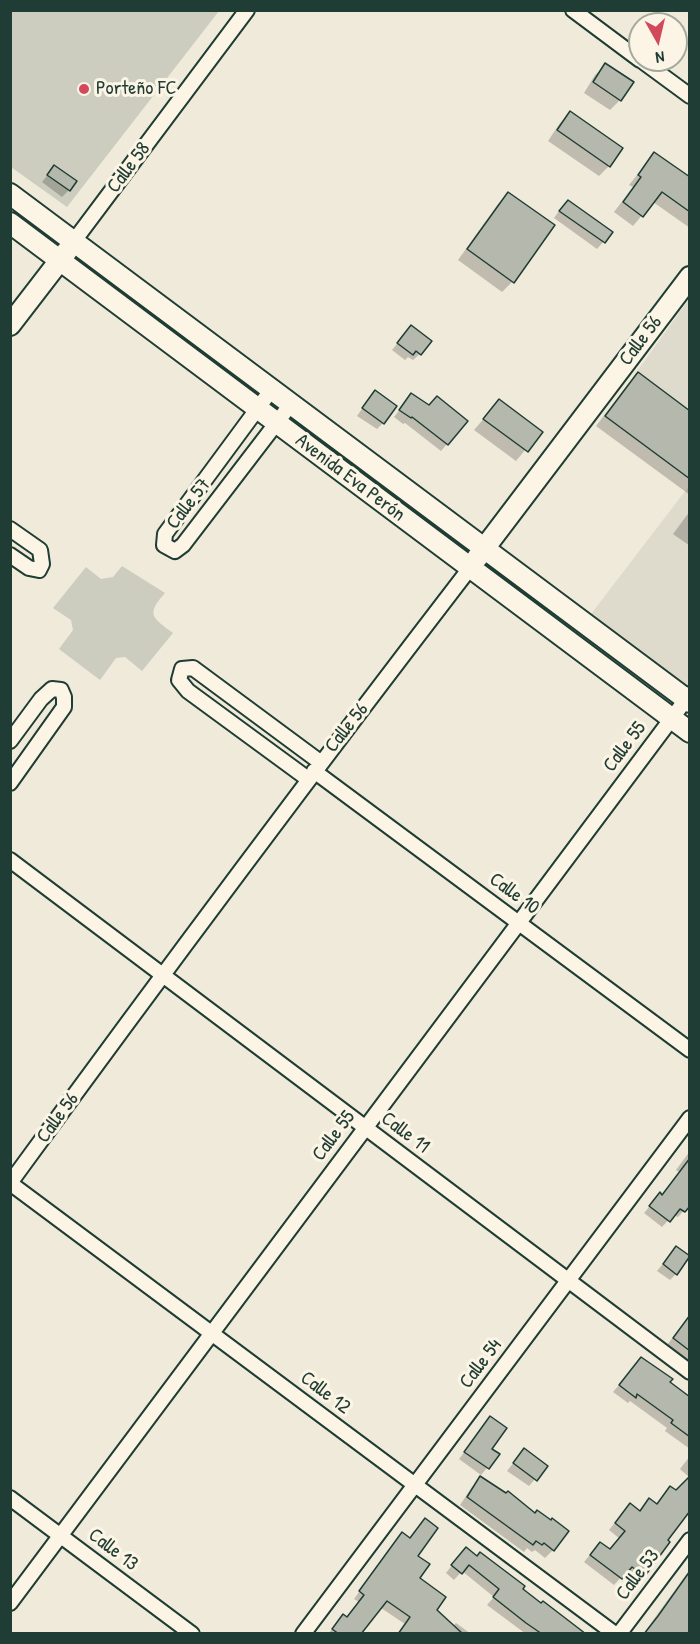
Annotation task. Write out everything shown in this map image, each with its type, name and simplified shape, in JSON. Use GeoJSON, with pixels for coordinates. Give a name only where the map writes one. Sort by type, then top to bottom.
{"type":"FeatureCollection","features":[{"type":"Feature","properties":{"kind":"main road","name":"Avenida Eva Perón"},"geometry":{"type":"LineString","coordinates":[[10,194],[688,698]]}},
{"type":"Feature","properties":{"kind":"main road","name":"Avenida Eva Perón"},"geometry":{"type":"LineString","coordinates":[[10,223],[690,732]]}},
{"type":"Feature","properties":{"kind":"main road","name":"Calle 58"},"geometry":{"type":"LineString","coordinates":[[10,325],[74,241]]}},
{"type":"Feature","properties":{"kind":"main road","name":"Calle 56"},"geometry":{"type":"LineString","coordinates":[[470,568],[690,277]]}},
{"type":"Feature","properties":{"kind":"street","name":"Calle 58"},"geometry":{"type":"LineString","coordinates":[[74,241],[247,10]]}},
{"type":"Feature","properties":{"kind":"street"},"geometry":{"type":"LineString","coordinates":[[573,10],[628,51]]}},
{"type":"Feature","properties":{"kind":"street"},"geometry":{"type":"LineString","coordinates":[[657,72],[690,96]]}},
{"type":"Feature","properties":{"kind":"street","name":"Calle 57"},"geometry":{"type":"LineString","coordinates":[[272,389],[165,534],[164,545],[175,551],[183,545],[291,404]]}},
{"type":"Feature","properties":{"kind":"street"},"geometry":{"type":"LineString","coordinates":[[10,529],[40,550],[42,564],[39,570],[29,568],[10,555]]}},
{"type":"Feature","properties":{"kind":"street","name":"Calle 56"},"geometry":{"type":"LineString","coordinates":[[11,1183],[162,974],[314,770],[470,568]]}},
{"type":"Feature","properties":{"kind":"street","name":"Calle 10"},"geometry":{"type":"LineString","coordinates":[[314,770],[188,691],[179,681],[182,669],[193,668],[314,770],[690,1050]]}},
{"type":"Feature","properties":{"kind":"street"},"geometry":{"type":"LineString","coordinates":[[10,741],[41,699],[52,689],[61,690],[64,707],[10,783]]}},
{"type":"Feature","properties":{"kind":"street","name":"Calle 55"},"geometry":{"type":"LineString","coordinates":[[10,1602],[688,698]]}},
{"type":"Feature","properties":{"kind":"street","name":"Calle 11"},"geometry":{"type":"LineString","coordinates":[[10,860],[690,1372]]}},
{"type":"Feature","properties":{"kind":"street","name":"Calle 54"},"geometry":{"type":"LineString","coordinates":[[303,1634],[690,1118]]}},
{"type":"Feature","properties":{"kind":"street","name":"Calle 12"},"geometry":{"type":"LineString","coordinates":[[11,1183],[617,1634]]}},
{"type":"Feature","properties":{"kind":"street","name":"Calle 13"},"geometry":{"type":"LineString","coordinates":[[10,1498],[192,1634]]}},
{"type":"Feature","properties":{"kind":"street","name":"Calle 53"},"geometry":{"type":"LineString","coordinates":[[617,1634],[690,1539]]}},
{"type":"Feature","properties":{"kind":"shaded area","name":"Porteño FC"},"geometry":{"type":"Polygon","coordinates":[[[11,11],[219,11],[67,207],[11,167],[11,11]]]}},
{"type":"Feature","properties":{"kind":"shaded area"},"geometry":{"type":"Polygon","coordinates":[[[689,299],[689,479],[605,416],[689,299]]]}},
{"type":"Feature","properties":{"kind":"shaded area"},"geometry":{"type":"Polygon","coordinates":[[[689,486],[690,687],[689,688],[591,614],[689,486]]]}},
{"type":"Feature","properties":{"kind":"shaded area"},"geometry":{"type":"Polygon","coordinates":[[[122,566],[165,593],[155,606],[154,616],[160,624],[173,633],[142,671],[125,657],[116,658],[100,680],[59,649],[73,630],[71,620],[53,608],[86,567],[101,579],[113,577],[122,566]]]}},
{"type":"Feature","properties":{"kind":"building"},"geometry":{"type":"Polygon","coordinates":[[[605,63],[634,82],[621,101],[593,82],[605,63]]]}},
{"type":"Feature","properties":{"kind":"building"},"geometry":{"type":"Polygon","coordinates":[[[570,111],[623,148],[610,167],[557,130],[570,111]]]}},
{"type":"Feature","properties":{"kind":"building"},"geometry":{"type":"Polygon","coordinates":[[[654,152],[690,177],[690,212],[662,192],[643,217],[623,202],[641,177],[638,175],[654,152]]]}},
{"type":"Feature","properties":{"kind":"building"},"geometry":{"type":"Polygon","coordinates":[[[54,165],[77,181],[70,191],[47,175],[54,165]]]}},
{"type":"Feature","properties":{"kind":"building"},"geometry":{"type":"Polygon","coordinates":[[[508,192],[555,225],[514,283],[467,249],[508,192]]]}},
{"type":"Feature","properties":{"kind":"building"},"geometry":{"type":"Polygon","coordinates":[[[568,200],[613,232],[605,243],[559,211],[568,200]]]}},
{"type":"Feature","properties":{"kind":"building"},"geometry":{"type":"Polygon","coordinates":[[[411,325],[432,341],[421,355],[416,351],[413,355],[397,343],[411,325]]]}},
{"type":"Feature","properties":{"kind":"building"},"geometry":{"type":"Polygon","coordinates":[[[638,372],[690,411],[690,479],[605,416],[638,372]]]}},
{"type":"Feature","properties":{"kind":"building"},"geometry":{"type":"Polygon","coordinates":[[[375,390],[397,406],[384,424],[362,408],[375,390]]]}},
{"type":"Feature","properties":{"kind":"building"},"geometry":{"type":"Polygon","coordinates":[[[411,393],[429,405],[437,396],[468,421],[448,445],[412,417],[399,410],[411,393]]]}},
{"type":"Feature","properties":{"kind":"building"},"geometry":{"type":"Polygon","coordinates":[[[499,399],[543,432],[528,452],[483,419],[499,399]]]}},
{"type":"Feature","properties":{"kind":"building"},"geometry":{"type":"Polygon","coordinates":[[[690,1158],[690,1206],[685,1212],[680,1209],[670,1222],[649,1206],[660,1192],[662,1195],[690,1158]]]}},
{"type":"Feature","properties":{"kind":"building"},"geometry":{"type":"Polygon","coordinates":[[[676,1246],[690,1256],[677,1275],[663,1264],[676,1246]]]}},
{"type":"Feature","properties":{"kind":"building"},"geometry":{"type":"Polygon","coordinates":[[[690,1315],[690,1351],[673,1338],[690,1315]]]}},
{"type":"Feature","properties":{"kind":"building"},"geometry":{"type":"Polygon","coordinates":[[[641,1357],[673,1379],[670,1382],[690,1397],[690,1437],[671,1423],[673,1420],[637,1394],[636,1398],[619,1385],[641,1357]]]}},
{"type":"Feature","properties":{"kind":"building"},"geometry":{"type":"Polygon","coordinates":[[[490,1416],[507,1428],[492,1449],[500,1454],[489,1469],[464,1452],[490,1416]]]}},
{"type":"Feature","properties":{"kind":"building"},"geometry":{"type":"Polygon","coordinates":[[[524,1448],[548,1466],[537,1481],[513,1463],[524,1448]]]}},
{"type":"Feature","properties":{"kind":"building"},"geometry":{"type":"Polygon","coordinates":[[[480,1476],[506,1493],[508,1491],[535,1513],[537,1510],[569,1531],[554,1551],[544,1543],[542,1545],[536,1541],[533,1545],[467,1497],[480,1476]]]}},
{"type":"Feature","properties":{"kind":"building"},"geometry":{"type":"Polygon","coordinates":[[[690,1476],[690,1511],[645,1576],[632,1567],[622,1579],[590,1555],[600,1542],[610,1549],[625,1531],[615,1523],[630,1503],[640,1511],[649,1498],[657,1504],[670,1486],[676,1490],[690,1476]]]}},
{"type":"Feature","properties":{"kind":"building"},"geometry":{"type":"Polygon","coordinates":[[[425,1518],[438,1528],[418,1556],[430,1564],[420,1578],[446,1597],[437,1610],[463,1634],[398,1634],[410,1617],[387,1601],[361,1634],[339,1634],[332,1629],[343,1614],[347,1617],[364,1595],[359,1591],[402,1532],[410,1538],[425,1518]]]}},
{"type":"Feature","properties":{"kind":"building"},"geometry":{"type":"Polygon","coordinates":[[[466,1547],[477,1556],[480,1552],[525,1586],[523,1589],[541,1603],[543,1601],[586,1634],[542,1634],[526,1623],[493,1597],[499,1589],[469,1565],[462,1574],[451,1565],[466,1547]]]}},
{"type":"Feature","properties":{"kind":"building"},"geometry":{"type":"Polygon","coordinates":[[[690,1571],[690,1634],[644,1634],[658,1616],[690,1571]]]}},
{"type":"Feature","properties":{"kind":"place","name":"Porteño FC"},"geometry":{"type":"Point","coordinates":[84,89]}}]}
